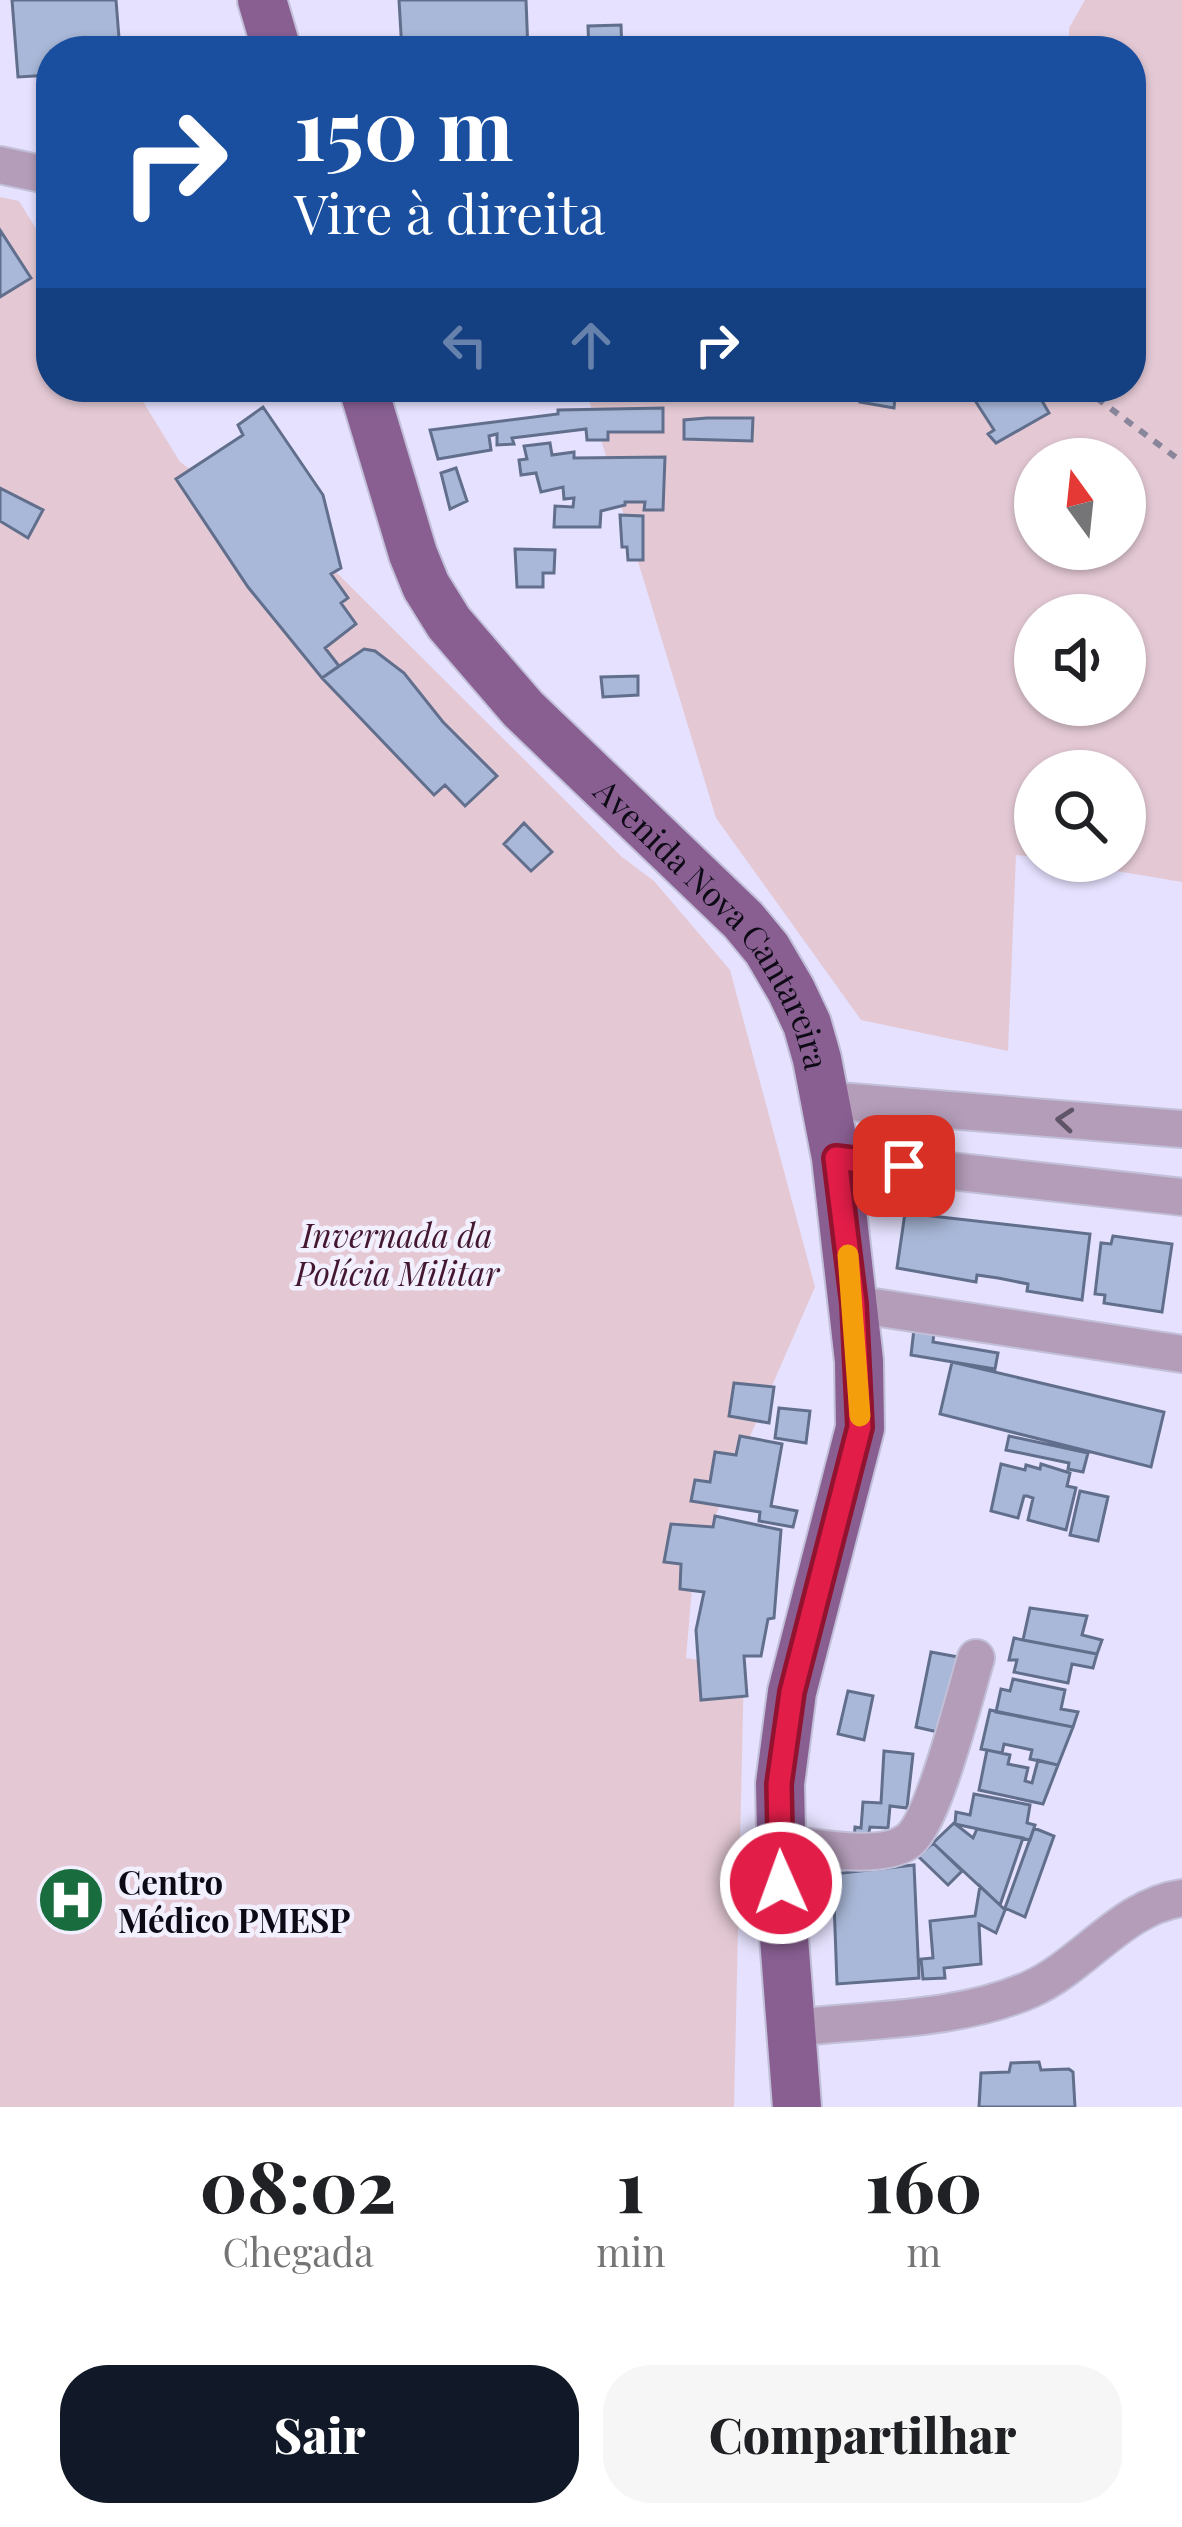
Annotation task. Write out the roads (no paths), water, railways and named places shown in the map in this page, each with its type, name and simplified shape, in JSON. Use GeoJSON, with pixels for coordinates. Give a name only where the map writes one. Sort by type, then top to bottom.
{"type":"FeatureCollection","features":[{"type":"Feature","properties":{"kind":"main road"},"geometry":{"type":"LineString","coordinates":[[262,0],[273,36]]}},
{"type":"Feature","properties":{"kind":"main road","name":"Avenida Nova Cantareira"},"geometry":{"type":"LineString","coordinates":[[367,402],[413,554],[449,623],[524,710],[695,872],[767,949],[808,1024],[836,1158],[854,1304],[860,1427],[792,1692],[779,1784],[797,2107]]}},
{"type":"Feature","properties":{"kind":"street"},"geometry":{"type":"LineString","coordinates":[[0,165],[36,173]]}},
{"type":"Feature","properties":{"kind":"street"},"geometry":{"type":"LineString","coordinates":[[826,1100],[1182,1129]]}},
{"type":"Feature","properties":{"kind":"street"},"geometry":{"type":"LineString","coordinates":[[836,1158],[1182,1197]]}},
{"type":"Feature","properties":{"kind":"street"},"geometry":{"type":"LineString","coordinates":[[854,1304],[1182,1354]]}},
{"type":"Feature","properties":{"kind":"street"},"geometry":{"type":"LineString","coordinates":[[779,1842],[827,1851],[882,1849],[911,1840],[927,1814],[976,1658]]}},
{"type":"Feature","properties":{"kind":"street"},"geometry":{"type":"LineString","coordinates":[[792,2028],[990,2004],[1033,1988],[1069,1967],[1129,1919],[1182,1898]]}},
{"type":"Feature","properties":{"kind":"place","name":"Centro Médico PMESP"},"geometry":{"type":"Point","coordinates":[71,1900]}},
{"type":"Feature","properties":{"kind":"park label","name":"Invernada da Polícia Militar"},"geometry":{"type":"Point","coordinates":[397,1253]}}]}
